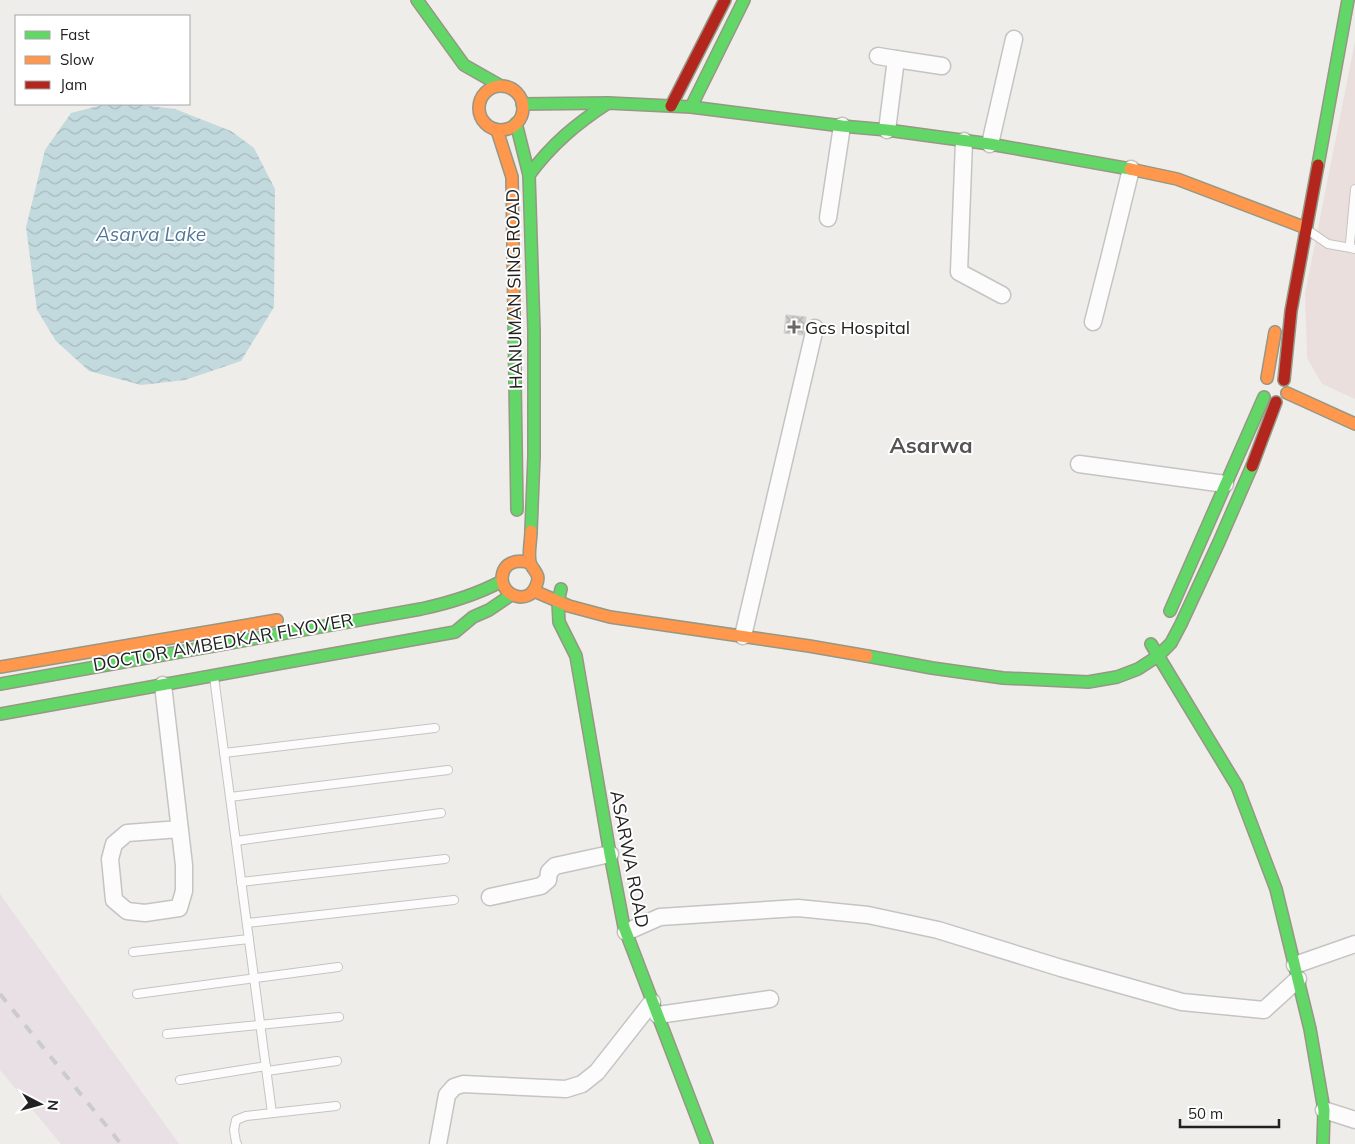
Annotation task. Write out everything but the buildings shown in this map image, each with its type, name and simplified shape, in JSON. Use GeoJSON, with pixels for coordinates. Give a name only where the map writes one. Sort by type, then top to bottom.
{"type":"FeatureCollection","features":[{"type":"Feature","properties":{"kind":"street"},"geometry":{"type":"LineString","coordinates":[[417,0],[464,65],[480,103]]}},
{"type":"Feature","properties":{"kind":"street"},"geometry":{"type":"LineString","coordinates":[[671,106],[725,0]]}},
{"type":"Feature","properties":{"kind":"street"},"geometry":{"type":"LineString","coordinates":[[691,107],[744,0]]}},
{"type":"Feature","properties":{"kind":"street"},"geometry":{"type":"LineString","coordinates":[[1276,321],[1267,378],[1262,384],[1261,389],[1264,397],[1276,402],[1282,399],[1286,393],[1284,380],[1291,311],[1348,0]]}},
{"type":"Feature","properties":{"kind":"street"},"geometry":{"type":"LineString","coordinates":[[990,144],[1014,39]]}},
{"type":"Feature","properties":{"kind":"street"},"geometry":{"type":"LineString","coordinates":[[878,56],[942,66]]}},
{"type":"Feature","properties":{"kind":"street"},"geometry":{"type":"LineString","coordinates":[[887,130],[896,59]]}},
{"type":"Feature","properties":{"kind":"street"},"geometry":{"type":"LineString","coordinates":[[464,65],[508,88],[520,97],[522,104],[520,118],[516,123],[504,130],[497,130],[485,123],[481,118],[479,110],[483,96],[494,87],[501,86]]}},
{"type":"Feature","properties":{"kind":"street"},"geometry":{"type":"LineString","coordinates":[[529,175],[545,154],[564,135],[584,118],[608,103]]}},
{"type":"Feature","properties":{"kind":"street"},"geometry":{"type":"LineString","coordinates":[[522,104],[608,103],[691,107],[990,144],[1177,179],[1293,218],[1306,228]]}},
{"type":"Feature","properties":{"kind":"street","name":"HANUMAN SING ROAD"},"geometry":{"type":"LineString","coordinates":[[516,123],[529,175],[534,371],[534,456],[530,563]]}},
{"type":"Feature","properties":{"kind":"street"},"geometry":{"type":"LineString","coordinates":[[828,218],[842,126]]}},
{"type":"Feature","properties":{"kind":"street"},"geometry":{"type":"LineString","coordinates":[[497,130],[512,177],[516,372],[516,522]]}},
{"type":"Feature","properties":{"kind":"street"},"geometry":{"type":"LineString","coordinates":[[964,141],[959,272],[1002,295]]}},
{"type":"Feature","properties":{"kind":"street"},"geometry":{"type":"LineString","coordinates":[[1093,322],[1131,169]]}},
{"type":"Feature","properties":{"kind":"street"},"geometry":{"type":"LineString","coordinates":[[1290,235],[1293,218]]}},
{"type":"Feature","properties":{"kind":"street"},"geometry":{"type":"LineString","coordinates":[[745,625],[815,328]]}},
{"type":"Feature","properties":{"kind":"street"},"geometry":{"type":"LineString","coordinates":[[516,372],[534,371]]}},
{"type":"Feature","properties":{"kind":"street"},"geometry":{"type":"LineString","coordinates":[[1267,378],[1276,376],[1284,380]]}},
{"type":"Feature","properties":{"kind":"street"},"geometry":{"type":"LineString","coordinates":[[1286,393],[1355,424]]}},
{"type":"Feature","properties":{"kind":"street"},"geometry":{"type":"LineString","coordinates":[[1164,624],[1264,397]]}},
{"type":"Feature","properties":{"kind":"street"},"geometry":{"type":"LineString","coordinates":[[557,591],[530,563],[516,556],[503,572],[502,581],[504,587],[511,595],[518,597],[529,595],[538,584],[557,591],[610,617],[745,625],[810,646],[932,668],[1003,678],[1088,682],[1117,678],[1138,669],[1158,656],[1170,643],[1181,624],[1243,485],[1276,402]]}},
{"type":"Feature","properties":{"kind":"street"},"geometry":{"type":"LineString","coordinates":[[1079,464],[1225,484]]}},
{"type":"Feature","properties":{"kind":"street","name":"DOCTOR AMBEDKAR FLYOVER"},"geometry":{"type":"LineString","coordinates":[[0,684],[391,616],[449,603],[485,591],[502,581]]}},
{"type":"Feature","properties":{"kind":"street"},"geometry":{"type":"LineString","coordinates":[[534,591],[557,591]]}},
{"type":"Feature","properties":{"kind":"street","name":"ASARWA ROAD"},"geometry":{"type":"LineString","coordinates":[[557,591],[570,621],[565,631],[576,656],[610,854],[626,932],[707,1144]]}},
{"type":"Feature","properties":{"kind":"street"},"geometry":{"type":"LineString","coordinates":[[438,593],[468,597]]}},
{"type":"Feature","properties":{"kind":"street"},"geometry":{"type":"LineString","coordinates":[[453,621],[489,610],[511,595]]}},
{"type":"Feature","properties":{"kind":"street"},"geometry":{"type":"LineString","coordinates":[[0,714],[455,632],[473,616]]}},
{"type":"Feature","properties":{"kind":"street"},"geometry":{"type":"LineString","coordinates":[[0,667],[291,618]]}},
{"type":"Feature","properties":{"kind":"street"},"geometry":{"type":"LineString","coordinates":[[1140,653],[1154,639],[1158,656],[1237,786],[1276,889],[1310,1029],[1324,1110],[1323,1144]]}},
{"type":"Feature","properties":{"kind":"street"},"geometry":{"type":"LineString","coordinates":[[985,675],[986,662]]}},
{"type":"Feature","properties":{"kind":"street"},"geometry":{"type":"LineString","coordinates":[[163,685],[180,829],[184,865],[184,891],[179,908],[145,913],[127,911],[114,900],[110,859],[114,844],[127,833],[180,829]]}},
{"type":"Feature","properties":{"kind":"street"},"geometry":{"type":"LineString","coordinates":[[490,897],[542,886],[548,880],[549,872],[555,866],[610,854]]}},
{"type":"Feature","properties":{"kind":"street"},"geometry":{"type":"LineString","coordinates":[[626,932],[660,917],[798,908],[868,915],[938,930],[1061,968],[1182,1002],[1264,1010],[1296,972],[1355,944]]}},
{"type":"Feature","properties":{"kind":"street"},"geometry":{"type":"LineString","coordinates":[[438,1144],[447,1095],[454,1087],[463,1084],[566,1090],[582,1084],[597,1072],[655,1009],[770,999]]}},
{"type":"Feature","properties":{"kind":"street"},"geometry":{"type":"LineString","coordinates":[[1324,1110],[1355,1120]]}},
{"type":"Feature","properties":{"kind":"lane"},"geometry":{"type":"LineString","coordinates":[[1306,228],[1328,244],[1353,249],[1355,189]]}},
{"type":"Feature","properties":{"kind":"lane"},"geometry":{"type":"LineString","coordinates":[[214,676],[272,1113]]}},
{"type":"Feature","properties":{"kind":"lane"},"geometry":{"type":"LineString","coordinates":[[224,753],[435,728]]}},
{"type":"Feature","properties":{"kind":"lane"},"geometry":{"type":"LineString","coordinates":[[230,797],[448,770]]}},
{"type":"Feature","properties":{"kind":"lane"},"geometry":{"type":"LineString","coordinates":[[236,841],[441,813]]}},
{"type":"Feature","properties":{"kind":"lane"},"geometry":{"type":"LineString","coordinates":[[242,882],[445,859]]}},
{"type":"Feature","properties":{"kind":"lane"},"geometry":{"type":"LineString","coordinates":[[247,923],[454,900]]}},
{"type":"Feature","properties":{"kind":"lane"},"geometry":{"type":"LineString","coordinates":[[133,952],[249,939]]}},
{"type":"Feature","properties":{"kind":"lane"},"geometry":{"type":"LineString","coordinates":[[137,994],[338,967]]}},
{"type":"Feature","properties":{"kind":"lane"},"geometry":{"type":"LineString","coordinates":[[167,1034],[339,1017]]}},
{"type":"Feature","properties":{"kind":"lane"},"geometry":{"type":"LineString","coordinates":[[180,1080],[337,1062]]}},
{"type":"Feature","properties":{"kind":"lane"},"geometry":{"type":"LineString","coordinates":[[237,1144],[234,1130],[236,1120],[246,1116],[336,1106]]}},
{"type":"Feature","properties":{"kind":"shaded area"},"geometry":{"type":"Polygon","coordinates":[[[1355,41],[1355,399],[1322,384],[1307,358],[1305,294],[1355,41]]]}},
{"type":"Feature","properties":{"kind":"shaded area"},"geometry":{"type":"Polygon","coordinates":[[[0,894],[179,1144],[61,1144],[0,1070],[0,894]]]}},
{"type":"Feature","properties":{"kind":"water","name":"Asarva Lake"},"geometry":{"type":"Polygon","coordinates":[[[102,105],[141,105],[175,109],[231,131],[254,148],[275,189],[274,307],[241,361],[185,380],[141,385],[89,371],[56,341],[37,310],[26,227],[45,150],[71,113],[102,105]]]}},
{"type":"Feature","properties":{"kind":"railway"},"geometry":{"type":"LineString","coordinates":[[0,994],[121,1144]]}},
{"type":"Feature","properties":{"kind":"traffic: fast"},"geometry":{"type":"LineString","coordinates":[[417,0],[464,65],[501,86]]}},
{"type":"Feature","properties":{"kind":"traffic: fast"},"geometry":{"type":"LineString","coordinates":[[691,107],[744,0]]}},
{"type":"Feature","properties":{"kind":"traffic: fast"},"geometry":{"type":"LineString","coordinates":[[1318,165],[1348,0]]}},
{"type":"Feature","properties":{"kind":"traffic: fast"},"geometry":{"type":"LineString","coordinates":[[522,104],[608,103],[691,107],[990,144],[1130,169]]}},
{"type":"Feature","properties":{"kind":"traffic: fast"},"geometry":{"type":"LineString","coordinates":[[529,175],[565,135],[608,103]]}},
{"type":"Feature","properties":{"kind":"traffic: fast"},"geometry":{"type":"LineString","coordinates":[[516,123],[529,175],[534,331],[534,456],[531,531]]}},
{"type":"Feature","properties":{"kind":"traffic: fast"},"geometry":{"type":"LineString","coordinates":[[514,315],[517,510]]}},
{"type":"Feature","properties":{"kind":"traffic: fast"},"geometry":{"type":"LineString","coordinates":[[1170,611],[1264,397]]}},
{"type":"Feature","properties":{"kind":"traffic: fast"},"geometry":{"type":"LineString","coordinates":[[867,656],[1003,678],[1088,682],[1117,677],[1138,669],[1158,656],[1171,643],[1219,542],[1252,466]]}},
{"type":"Feature","properties":{"kind":"traffic: fast"},"geometry":{"type":"LineString","coordinates":[[0,684],[421,609],[462,598],[502,581]]}},
{"type":"Feature","properties":{"kind":"traffic: fast"},"geometry":{"type":"LineString","coordinates":[[561,589],[558,602],[559,622],[576,656],[624,927],[707,1144]]}},
{"type":"Feature","properties":{"kind":"traffic: fast"},"geometry":{"type":"LineString","coordinates":[[0,714],[455,632],[473,617],[489,610],[511,595]]}},
{"type":"Feature","properties":{"kind":"traffic: fast"},"geometry":{"type":"LineString","coordinates":[[1151,644],[1237,786],[1276,889],[1310,1029],[1324,1110],[1323,1144]]}},
{"type":"Feature","properties":{"kind":"traffic: slow"},"geometry":{"type":"LineString","coordinates":[[501,86],[513,90],[519,96],[523,108],[519,120],[513,126],[501,130],[489,126],[483,120],[479,108],[483,96],[489,90],[501,86]]}},
{"type":"Feature","properties":{"kind":"traffic: slow"},"geometry":{"type":"LineString","coordinates":[[497,130],[512,177],[514,315]]}},
{"type":"Feature","properties":{"kind":"traffic: slow"},"geometry":{"type":"LineString","coordinates":[[1130,169],[1177,179],[1306,228]]}},
{"type":"Feature","properties":{"kind":"traffic: slow"},"geometry":{"type":"LineString","coordinates":[[1267,378],[1275,332]]}},
{"type":"Feature","properties":{"kind":"traffic: slow"},"geometry":{"type":"LineString","coordinates":[[1287,393],[1355,424]]}},
{"type":"Feature","properties":{"kind":"traffic: slow"},"geometry":{"type":"LineString","coordinates":[[530,563],[520,561],[512,563],[505,568],[502,578],[503,585],[511,594],[522,597],[528,595],[533,592],[538,582],[537,575],[529,558],[531,531]]}},
{"type":"Feature","properties":{"kind":"traffic: slow"},"geometry":{"type":"LineString","coordinates":[[534,591],[569,606],[610,617],[867,656]]}},
{"type":"Feature","properties":{"kind":"traffic: slow"},"geometry":{"type":"LineString","coordinates":[[0,667],[277,620]]}},
{"type":"Feature","properties":{"kind":"traffic: jam"},"geometry":{"type":"LineString","coordinates":[[671,106],[725,0]]}},
{"type":"Feature","properties":{"kind":"traffic: jam"},"geometry":{"type":"LineString","coordinates":[[1284,380],[1291,311],[1318,165]]}},
{"type":"Feature","properties":{"kind":"traffic: jam"},"geometry":{"type":"LineString","coordinates":[[1252,466],[1276,402]]}},
{"type":"Feature","properties":{"kind":"place","name":"Gcs Hospital"},"geometry":{"type":"Point","coordinates":[794,327]}},
{"type":"Feature","properties":{"kind":"district","name":"Asarwa"},"geometry":{"type":"Point","coordinates":[931,445]}}]}
